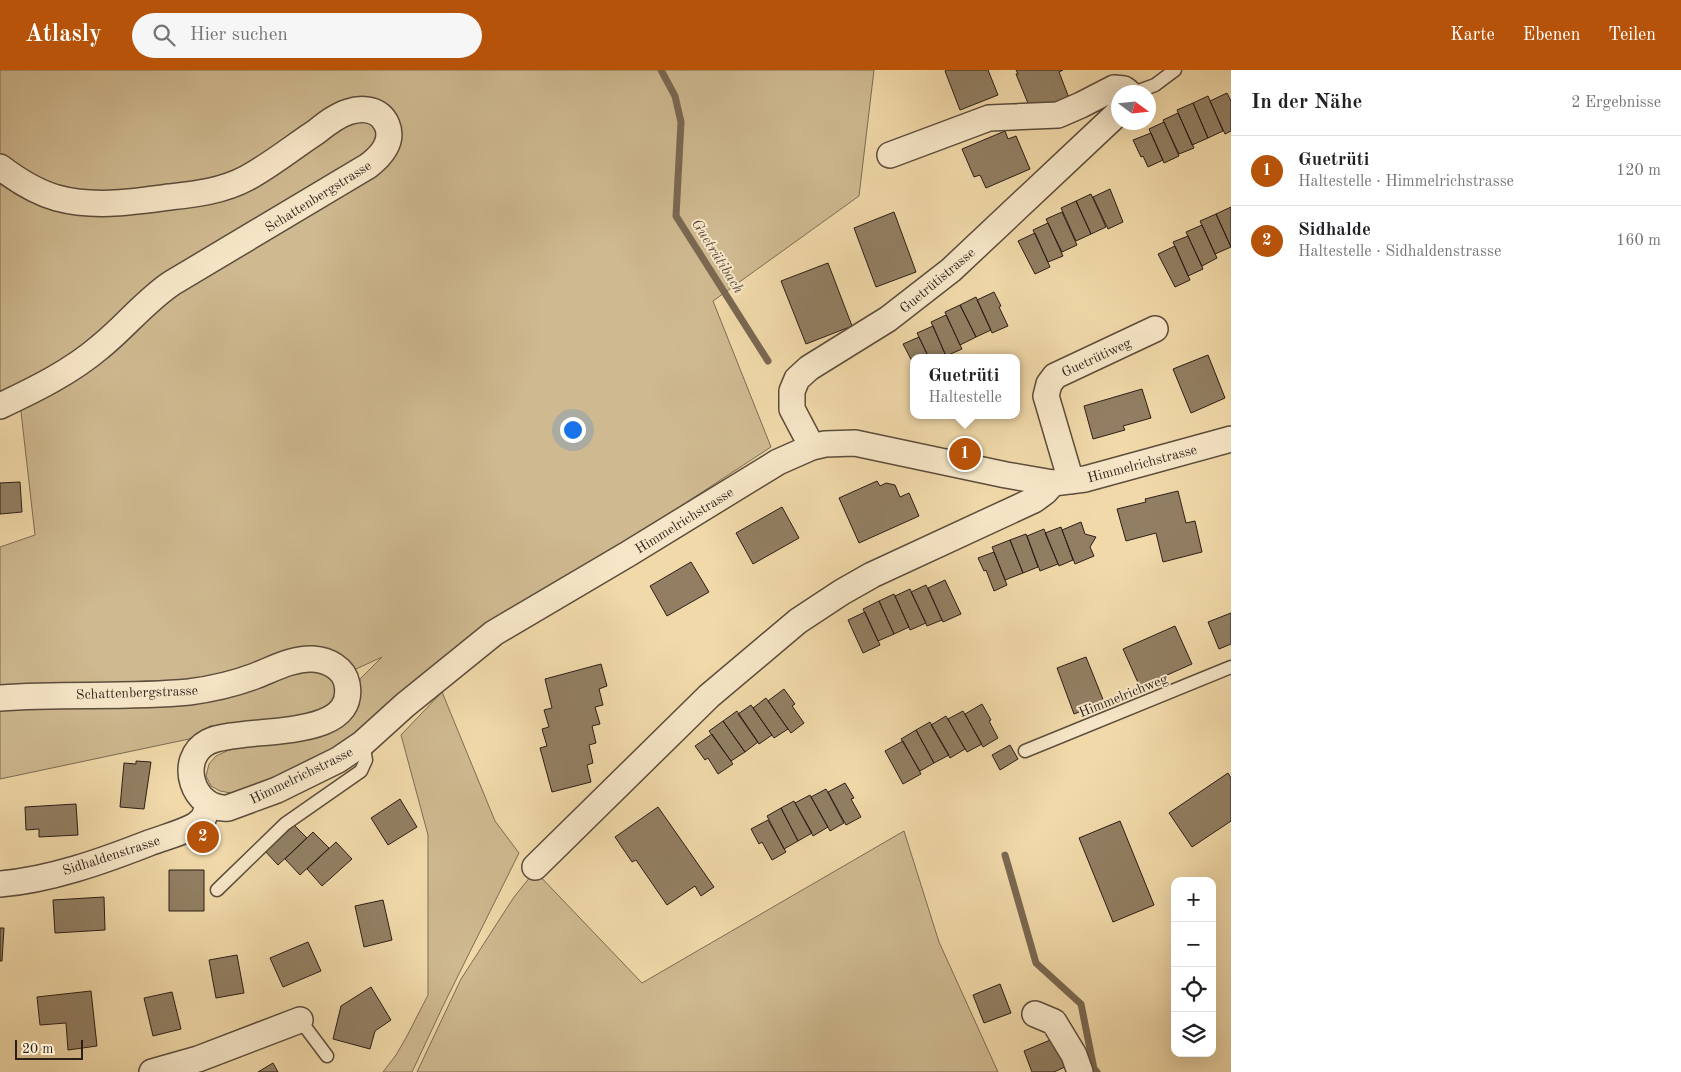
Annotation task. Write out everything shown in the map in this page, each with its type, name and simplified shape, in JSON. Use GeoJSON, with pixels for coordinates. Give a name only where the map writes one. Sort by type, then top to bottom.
{"type":"FeatureCollection","features":[{"type":"Feature","properties":{"kind":"street"},"geometry":{"type":"LineString","coordinates":[[890,155],[989,118],[1058,114],[1082,105],[1111,90]]}},
{"type":"Feature","properties":{"kind":"street","name":"Schattenbergstrasse"},"geometry":{"type":"LineString","coordinates":[[0,167],[41,193],[57,198],[91,203],[129,203],[198,193],[231,185],[260,171],[346,112],[368,109],[380,116],[388,128],[389,134],[386,147],[376,160],[368,166],[172,283],[158,293],[118,331],[83,360],[0,406]]}},
{"type":"Feature","properties":{"kind":"street","name":"Guetrütistrasse"},"geometry":{"type":"LineString","coordinates":[[812,447],[792,409],[792,391],[797,379],[809,368],[888,320],[952,270],[1111,120]]}},
{"type":"Feature","properties":{"kind":"street","name":"Guetrütiweg"},"geometry":{"type":"LineString","coordinates":[[1062,482],[1046,396],[1050,384],[1055,376],[1155,329]]}},
{"type":"Feature","properties":{"kind":"street","name":"Himmelrichstrasse"},"geometry":{"type":"LineString","coordinates":[[209,805],[222,809],[238,806],[277,790],[338,760],[363,744],[412,698],[494,633],[778,462],[812,447],[825,444],[855,443],[1006,475],[1062,482],[1105,474],[1231,439]]}},
{"type":"Feature","properties":{"kind":"street"},"geometry":{"type":"LineString","coordinates":[[535,868],[709,696],[798,621],[872,575],[1034,500],[1062,482]]}},
{"type":"Feature","properties":{"kind":"street","name":"Schattenbergstrasse"},"geometry":{"type":"LineString","coordinates":[[0,698],[189,692],[232,684],[304,659],[321,660],[338,668],[346,679],[347,694],[340,710],[327,722],[302,728],[224,737],[208,742],[201,747],[193,761],[192,780],[198,794],[209,805]]}},
{"type":"Feature","properties":{"kind":"street","name":"Sidhaldenstrasse"},"geometry":{"type":"LineString","coordinates":[[0,884],[85,866],[137,848],[196,825],[203,819],[209,805]]}},
{"type":"Feature","properties":{"kind":"street"},"geometry":{"type":"LineString","coordinates":[[1035,1014],[1054,1022],[1074,1055],[1080,1072]]}},
{"type":"Feature","properties":{"kind":"street"},"geometry":{"type":"LineString","coordinates":[[152,1072],[198,1060],[300,1020]]}},
{"type":"Feature","properties":{"kind":"lane"},"geometry":{"type":"LineString","coordinates":[[1153,85],[1175,70]]}},
{"type":"Feature","properties":{"kind":"lane","name":"Himmelrichweg"},"geometry":{"type":"LineString","coordinates":[[1025,751],[1231,667]]}},
{"type":"Feature","properties":{"kind":"lane","name":"Himmelrichstrasse"},"geometry":{"type":"LineString","coordinates":[[217,890],[285,824],[361,771],[366,760],[363,744]]}},
{"type":"Feature","properties":{"kind":"lane"},"geometry":{"type":"LineString","coordinates":[[300,1020],[327,1056]]}},
{"type":"Feature","properties":{"kind":"shaded area"},"geometry":{"type":"Polygon","coordinates":[[[0,70],[874,70],[859,196],[713,301],[771,447],[430,670],[358,736],[294,771],[248,789],[231,793],[220,791],[211,786],[206,776],[209,764],[216,756],[358,693],[360,679],[382,657],[356,669],[345,660],[203,680],[0,689],[0,547],[35,535],[20,403],[153,305],[399,130],[397,117],[393,109],[385,103],[372,98],[226,180],[72,195],[0,157],[0,70]]]}},
{"type":"Feature","properties":{"kind":"shaded area"},"geometry":{"type":"Polygon","coordinates":[[[356,119],[374,124],[378,132],[377,145],[101,339],[0,400],[0,177],[8,182],[167,204],[356,119]]]}},
{"type":"Feature","properties":{"kind":"shaded area"},"geometry":{"type":"Polygon","coordinates":[[[313,667],[334,678],[337,700],[318,716],[210,726],[189,739],[0,779],[0,705],[313,667]]]}},
{"type":"Feature","properties":{"kind":"shaded area"},"geometry":{"type":"Polygon","coordinates":[[[442,692],[495,821],[519,853],[412,1072],[383,1072],[396,1055],[428,995],[428,835],[401,735],[442,692]]]}},
{"type":"Feature","properties":{"kind":"shaded area"},"geometry":{"type":"Polygon","coordinates":[[[904,831],[939,942],[998,1072],[417,1072],[461,979],[514,897],[535,871],[642,983],[904,831]]]}},
{"type":"Feature","properties":{"kind":"building"},"geometry":{"type":"Polygon","coordinates":[[[946,70],[988,70],[998,95],[960,110],[946,70]]]}},
{"type":"Feature","properties":{"kind":"building"},"geometry":{"type":"Polygon","coordinates":[[[1016,70],[1063,70],[1059,72],[1069,98],[1032,113],[1016,70]]]}},
{"type":"Feature","properties":{"kind":"building"},"geometry":{"type":"Polygon","coordinates":[[[1227,93],[1231,101],[1231,131],[1225,134],[1210,101],[1227,93]]]}},
{"type":"Feature","properties":{"kind":"building"},"geometry":{"type":"Polygon","coordinates":[[[1208,96],[1223,131],[1208,138],[1193,103],[1208,96]]]}},
{"type":"Feature","properties":{"kind":"building"},"geometry":{"type":"Polygon","coordinates":[[[1193,103],[1208,138],[1192,145],[1177,110],[1193,103]]]}},
{"type":"Feature","properties":{"kind":"building"},"geometry":{"type":"Polygon","coordinates":[[[1178,113],[1194,148],[1179,154],[1163,120],[1178,113]]]}},
{"type":"Feature","properties":{"kind":"building"},"geometry":{"type":"Polygon","coordinates":[[[1164,122],[1179,156],[1164,163],[1149,130],[1156,130],[1156,126],[1164,122]]]}},
{"type":"Feature","properties":{"kind":"building"},"geometry":{"type":"Polygon","coordinates":[[[1005,131],[1008,139],[1016,136],[1030,169],[986,188],[980,175],[974,177],[962,149],[1005,131]]]}},
{"type":"Feature","properties":{"kind":"building"},"geometry":{"type":"Polygon","coordinates":[[[1151,133],[1163,160],[1148,167],[1133,140],[1151,133]]]}},
{"type":"Feature","properties":{"kind":"building"},"geometry":{"type":"Polygon","coordinates":[[[1110,189],[1123,222],[1108,229],[1093,197],[1110,189]]]}},
{"type":"Feature","properties":{"kind":"building"},"geometry":{"type":"Polygon","coordinates":[[[1091,194],[1106,227],[1091,234],[1076,201],[1091,194]]]}},
{"type":"Feature","properties":{"kind":"building"},"geometry":{"type":"Polygon","coordinates":[[[1076,201],[1091,234],[1076,241],[1061,208],[1076,201]]]}},
{"type":"Feature","properties":{"kind":"building"},"geometry":{"type":"Polygon","coordinates":[[[1231,207],[1231,247],[1216,214],[1231,207]]]}},
{"type":"Feature","properties":{"kind":"building"},"geometry":{"type":"Polygon","coordinates":[[[894,212],[916,272],[876,287],[854,228],[894,212]]]}},
{"type":"Feature","properties":{"kind":"building"},"geometry":{"type":"Polygon","coordinates":[[[1062,212],[1077,245],[1062,252],[1046,219],[1062,212]]]}},
{"type":"Feature","properties":{"kind":"building"},"geometry":{"type":"Polygon","coordinates":[[[1216,214],[1231,247],[1215,254],[1200,221],[1216,214]]]}},
{"type":"Feature","properties":{"kind":"building"},"geometry":{"type":"Polygon","coordinates":[[[1048,223],[1063,256],[1048,262],[1033,230],[1048,223]]]}},
{"type":"Feature","properties":{"kind":"building"},"geometry":{"type":"Polygon","coordinates":[[[1202,225],[1217,258],[1202,266],[1186,232],[1202,225]]]}},
{"type":"Feature","properties":{"kind":"building"},"geometry":{"type":"Polygon","coordinates":[[[1035,233],[1050,267],[1035,274],[1018,241],[1035,233]]]}},
{"type":"Feature","properties":{"kind":"building"},"geometry":{"type":"Polygon","coordinates":[[[1188,236],[1203,269],[1188,276],[1173,242],[1188,236]]]}},
{"type":"Feature","properties":{"kind":"building"},"geometry":{"type":"Polygon","coordinates":[[[1175,246],[1190,280],[1175,287],[1158,254],[1175,246]]]}},
{"type":"Feature","properties":{"kind":"building"},"geometry":{"type":"Polygon","coordinates":[[[828,263],[852,326],[806,344],[781,281],[828,263]]]}},
{"type":"Feature","properties":{"kind":"building"},"geometry":{"type":"Polygon","coordinates":[[[994,292],[1008,326],[992,333],[977,300],[994,292]]]}},
{"type":"Feature","properties":{"kind":"building"},"geometry":{"type":"Polygon","coordinates":[[[976,297],[991,330],[976,337],[960,305],[976,297]]]}},
{"type":"Feature","properties":{"kind":"building"},"geometry":{"type":"Polygon","coordinates":[[[960,305],[976,337],[960,345],[945,312],[960,305]]]}},
{"type":"Feature","properties":{"kind":"building"},"geometry":{"type":"Polygon","coordinates":[[[946,315],[962,349],[951,354],[945,354],[931,322],[946,315]]]}},
{"type":"Feature","properties":{"kind":"building"},"geometry":{"type":"Polygon","coordinates":[[[933,326],[945,354],[927,354],[917,333],[933,326]]]}},
{"type":"Feature","properties":{"kind":"building"},"geometry":{"type":"Polygon","coordinates":[[[919,337],[927,354],[910,354],[910,357],[903,344],[919,337]]]}},
{"type":"Feature","properties":{"kind":"building"},"geometry":{"type":"Polygon","coordinates":[[[1208,355],[1225,398],[1191,413],[1173,369],[1208,355]]]}},
{"type":"Feature","properties":{"kind":"building"},"geometry":{"type":"Polygon","coordinates":[[[1142,389],[1151,418],[1123,426],[1125,430],[1093,439],[1084,406],[1142,389]]]}},
{"type":"Feature","properties":{"kind":"building"},"geometry":{"type":"Polygon","coordinates":[[[877,481],[880,486],[886,483],[895,485],[900,497],[909,493],[919,516],[859,543],[839,498],[877,481]]]}},
{"type":"Feature","properties":{"kind":"building"},"geometry":{"type":"Polygon","coordinates":[[[20,482],[22,512],[0,514],[0,483],[20,482]]]}},
{"type":"Feature","properties":{"kind":"building"},"geometry":{"type":"Polygon","coordinates":[[[1178,491],[1186,523],[1195,521],[1202,552],[1163,562],[1156,533],[1126,541],[1117,509],[1146,502],[1145,499],[1178,491]]]}},
{"type":"Feature","properties":{"kind":"building"},"geometry":{"type":"Polygon","coordinates":[[[782,507],[799,538],[753,564],[736,533],[782,507]]]}},
{"type":"Feature","properties":{"kind":"building"},"geometry":{"type":"Polygon","coordinates":[[[1081,522],[1085,534],[1096,537],[1090,547],[1094,556],[1075,564],[1062,530],[1081,522]]]}},
{"type":"Feature","properties":{"kind":"building"},"geometry":{"type":"Polygon","coordinates":[[[1061,527],[1073,560],[1059,566],[1045,533],[1061,527]]]}},
{"type":"Feature","properties":{"kind":"building"},"geometry":{"type":"Polygon","coordinates":[[[1044,529],[1058,564],[1040,571],[1027,536],[1044,529]]]}},
{"type":"Feature","properties":{"kind":"building"},"geometry":{"type":"Polygon","coordinates":[[[1026,534],[1038,567],[1023,573],[1010,540],[1026,534]]]}},
{"type":"Feature","properties":{"kind":"building"},"geometry":{"type":"Polygon","coordinates":[[[1010,540],[1023,573],[1005,580],[992,547],[1010,540]]]}},
{"type":"Feature","properties":{"kind":"building"},"geometry":{"type":"Polygon","coordinates":[[[994,552],[1007,585],[994,591],[986,570],[984,571],[978,558],[994,552]]]}},
{"type":"Feature","properties":{"kind":"building"},"geometry":{"type":"Polygon","coordinates":[[[691,562],[709,592],[667,616],[650,586],[691,562]]]}},
{"type":"Feature","properties":{"kind":"building"},"geometry":{"type":"Polygon","coordinates":[[[945,580],[961,614],[943,622],[928,588],[945,580]]]}},
{"type":"Feature","properties":{"kind":"building"},"geometry":{"type":"Polygon","coordinates":[[[926,585],[942,620],[927,626],[911,592],[926,585]]]}},
{"type":"Feature","properties":{"kind":"building"},"geometry":{"type":"Polygon","coordinates":[[[910,589],[926,623],[910,630],[895,596],[910,589]]]}},
{"type":"Feature","properties":{"kind":"building"},"geometry":{"type":"Polygon","coordinates":[[[894,594],[909,627],[894,634],[879,601],[894,594]]]}},
{"type":"Feature","properties":{"kind":"building"},"geometry":{"type":"Polygon","coordinates":[[[879,601],[894,634],[878,641],[863,609],[879,601]]]}},
{"type":"Feature","properties":{"kind":"building"},"geometry":{"type":"Polygon","coordinates":[[[865,612],[880,645],[863,653],[848,620],[865,612]]]}},
{"type":"Feature","properties":{"kind":"building"},"geometry":{"type":"Polygon","coordinates":[[[1231,613],[1231,644],[1219,649],[1208,622],[1231,613]]]}},
{"type":"Feature","properties":{"kind":"building"},"geometry":{"type":"Polygon","coordinates":[[[1175,626],[1192,664],[1140,687],[1123,649],[1175,626]]]}},
{"type":"Feature","properties":{"kind":"building"},"geometry":{"type":"Polygon","coordinates":[[[1086,657],[1104,702],[1074,714],[1057,668],[1086,657]]]}},
{"type":"Feature","properties":{"kind":"building"},"geometry":{"type":"Polygon","coordinates":[[[601,664],[607,686],[599,689],[603,705],[595,707],[600,724],[592,726],[596,743],[589,745],[593,763],[587,765],[591,782],[552,792],[540,748],[547,746],[542,729],[549,727],[544,710],[552,708],[545,679],[601,664]]]}},
{"type":"Feature","properties":{"kind":"building"},"geometry":{"type":"Polygon","coordinates":[[[784,689],[795,704],[792,706],[804,723],[791,733],[768,701],[784,689]]]}},
{"type":"Feature","properties":{"kind":"building"},"geometry":{"type":"Polygon","coordinates":[[[766,698],[788,729],[774,738],[753,708],[766,698]]]}},
{"type":"Feature","properties":{"kind":"building"},"geometry":{"type":"Polygon","coordinates":[[[982,704],[998,738],[983,747],[965,714],[982,704]]]}},
{"type":"Feature","properties":{"kind":"building"},"geometry":{"type":"Polygon","coordinates":[[[751,705],[772,735],[759,744],[738,714],[751,705]]]}},
{"type":"Feature","properties":{"kind":"building"},"geometry":{"type":"Polygon","coordinates":[[[737,711],[758,742],[745,752],[723,721],[737,711]]]}},
{"type":"Feature","properties":{"kind":"building"},"geometry":{"type":"Polygon","coordinates":[[[963,711],[982,744],[967,752],[948,719],[963,711]]]}},
{"type":"Feature","properties":{"kind":"building"},"geometry":{"type":"Polygon","coordinates":[[[946,716],[965,749],[950,758],[931,725],[946,716]]]}},
{"type":"Feature","properties":{"kind":"building"},"geometry":{"type":"Polygon","coordinates":[[[723,721],[745,752],[731,761],[709,731],[723,721]]]}},
{"type":"Feature","properties":{"kind":"building"},"geometry":{"type":"Polygon","coordinates":[[[930,722],[949,755],[934,763],[916,730],[930,722]]]}},
{"type":"Feature","properties":{"kind":"building"},"geometry":{"type":"Polygon","coordinates":[[[916,730],[934,763],[920,771],[901,739],[916,730]]]}},
{"type":"Feature","properties":{"kind":"building"},"geometry":{"type":"Polygon","coordinates":[[[712,734],[733,764],[718,774],[708,758],[705,760],[695,746],[712,734]]]}},
{"type":"Feature","properties":{"kind":"building"},"geometry":{"type":"Polygon","coordinates":[[[903,741],[921,774],[903,784],[885,751],[903,741]]]}},
{"type":"Feature","properties":{"kind":"building"},"geometry":{"type":"Polygon","coordinates":[[[1010,745],[1018,759],[1000,770],[992,755],[1010,745]]]}},
{"type":"Feature","properties":{"kind":"building"},"geometry":{"type":"Polygon","coordinates":[[[136,761],[151,762],[144,809],[120,807],[124,763],[136,764],[136,761]]]}},
{"type":"Feature","properties":{"kind":"building"},"geometry":{"type":"Polygon","coordinates":[[[1228,773],[1231,778],[1231,821],[1192,847],[1169,813],[1228,773]]]}},
{"type":"Feature","properties":{"kind":"building"},"geometry":{"type":"Polygon","coordinates":[[[845,783],[854,798],[851,799],[861,817],[846,825],[828,792],[845,783]]]}},
{"type":"Feature","properties":{"kind":"building"},"geometry":{"type":"Polygon","coordinates":[[[826,789],[844,823],[830,831],[811,797],[826,789]]]}},
{"type":"Feature","properties":{"kind":"building"},"geometry":{"type":"Polygon","coordinates":[[[810,795],[828,827],[813,836],[795,803],[810,795]]]}},
{"type":"Feature","properties":{"kind":"building"},"geometry":{"type":"Polygon","coordinates":[[[400,799],[417,827],[388,845],[371,818],[400,799]]]}},
{"type":"Feature","properties":{"kind":"building"},"geometry":{"type":"Polygon","coordinates":[[[794,801],[812,833],[798,841],[781,808],[794,801]]]}},
{"type":"Feature","properties":{"kind":"building"},"geometry":{"type":"Polygon","coordinates":[[[76,804],[78,835],[39,837],[39,829],[26,830],[25,807],[76,804]]]}},
{"type":"Feature","properties":{"kind":"building"},"geometry":{"type":"Polygon","coordinates":[[[658,807],[714,887],[701,896],[695,886],[667,905],[636,860],[632,862],[615,837],[658,807]]]}},
{"type":"Feature","properties":{"kind":"building"},"geometry":{"type":"Polygon","coordinates":[[[781,808],[798,841],[784,849],[767,816],[781,808]]]}},
{"type":"Feature","properties":{"kind":"building"},"geometry":{"type":"Polygon","coordinates":[[[768,820],[786,852],[772,860],[762,842],[759,844],[751,829],[768,820]]]}},
{"type":"Feature","properties":{"kind":"building"},"geometry":{"type":"Polygon","coordinates":[[[1120,821],[1154,905],[1113,922],[1079,838],[1120,821]]]}},
{"type":"Feature","properties":{"kind":"building"},"geometry":{"type":"Polygon","coordinates":[[[292,823],[307,838],[278,865],[264,850],[292,823]]]}},
{"type":"Feature","properties":{"kind":"building"},"geometry":{"type":"Polygon","coordinates":[[[313,832],[329,848],[300,875],[285,859],[313,832]]]}},
{"type":"Feature","properties":{"kind":"building"},"geometry":{"type":"Polygon","coordinates":[[[336,842],[352,859],[322,886],[307,869],[336,842]]]}},
{"type":"Feature","properties":{"kind":"building"},"geometry":{"type":"Polygon","coordinates":[[[169,870],[204,870],[204,911],[169,911],[169,870]]]}},
{"type":"Feature","properties":{"kind":"building"},"geometry":{"type":"Polygon","coordinates":[[[104,897],[105,930],[55,933],[53,900],[104,897]]]}},
{"type":"Feature","properties":{"kind":"building"},"geometry":{"type":"Polygon","coordinates":[[[383,900],[392,940],[364,947],[355,906],[383,900]]]}},
{"type":"Feature","properties":{"kind":"building"},"geometry":{"type":"Polygon","coordinates":[[[0,928],[4,928],[2,961],[0,961],[0,928]]]}},
{"type":"Feature","properties":{"kind":"building"},"geometry":{"type":"Polygon","coordinates":[[[308,942],[321,971],[283,987],[270,958],[308,942]]]}},
{"type":"Feature","properties":{"kind":"building"},"geometry":{"type":"Polygon","coordinates":[[[237,955],[244,993],[216,998],[209,960],[237,955]]]}},
{"type":"Feature","properties":{"kind":"building"},"geometry":{"type":"Polygon","coordinates":[[[1000,984],[1011,1013],[984,1023],[973,995],[1000,984]]]}},
{"type":"Feature","properties":{"kind":"building"},"geometry":{"type":"Polygon","coordinates":[[[371,987],[391,1020],[375,1031],[370,1049],[333,1039],[341,1006],[371,987]]]}},
{"type":"Feature","properties":{"kind":"building"},"geometry":{"type":"Polygon","coordinates":[[[91,991],[97,1046],[68,1050],[66,1023],[40,1025],[37,997],[91,991]]]}},
{"type":"Feature","properties":{"kind":"building"},"geometry":{"type":"Polygon","coordinates":[[[172,992],[181,1029],[153,1036],[144,998],[172,992]]]}},
{"type":"Feature","properties":{"kind":"building"},"geometry":{"type":"Polygon","coordinates":[[[1055,1038],[1067,1066],[1054,1072],[1032,1072],[1024,1051],[1055,1038]]]}},
{"type":"Feature","properties":{"kind":"building"},"geometry":{"type":"Polygon","coordinates":[[[273,1063],[278,1072],[258,1072],[273,1063]]]}},
{"type":"Feature","properties":{"kind":"waterway","name":"Guetrütibach"},"geometry":{"type":"LineString","coordinates":[[661,70],[675,96],[681,122],[676,216],[768,361]]}},
{"type":"Feature","properties":{"kind":"waterway"},"geometry":{"type":"LineString","coordinates":[[1005,855],[1036,963],[1081,1004],[1094,1069],[1097,1072]]}},
{"type":"Feature","properties":{"kind":"place","name":"Guetrüti"},"geometry":{"type":"Point","coordinates":[965,454]}},
{"type":"Feature","properties":{"kind":"place","name":"Sidhalde"},"geometry":{"type":"Point","coordinates":[203,837]}}]}
